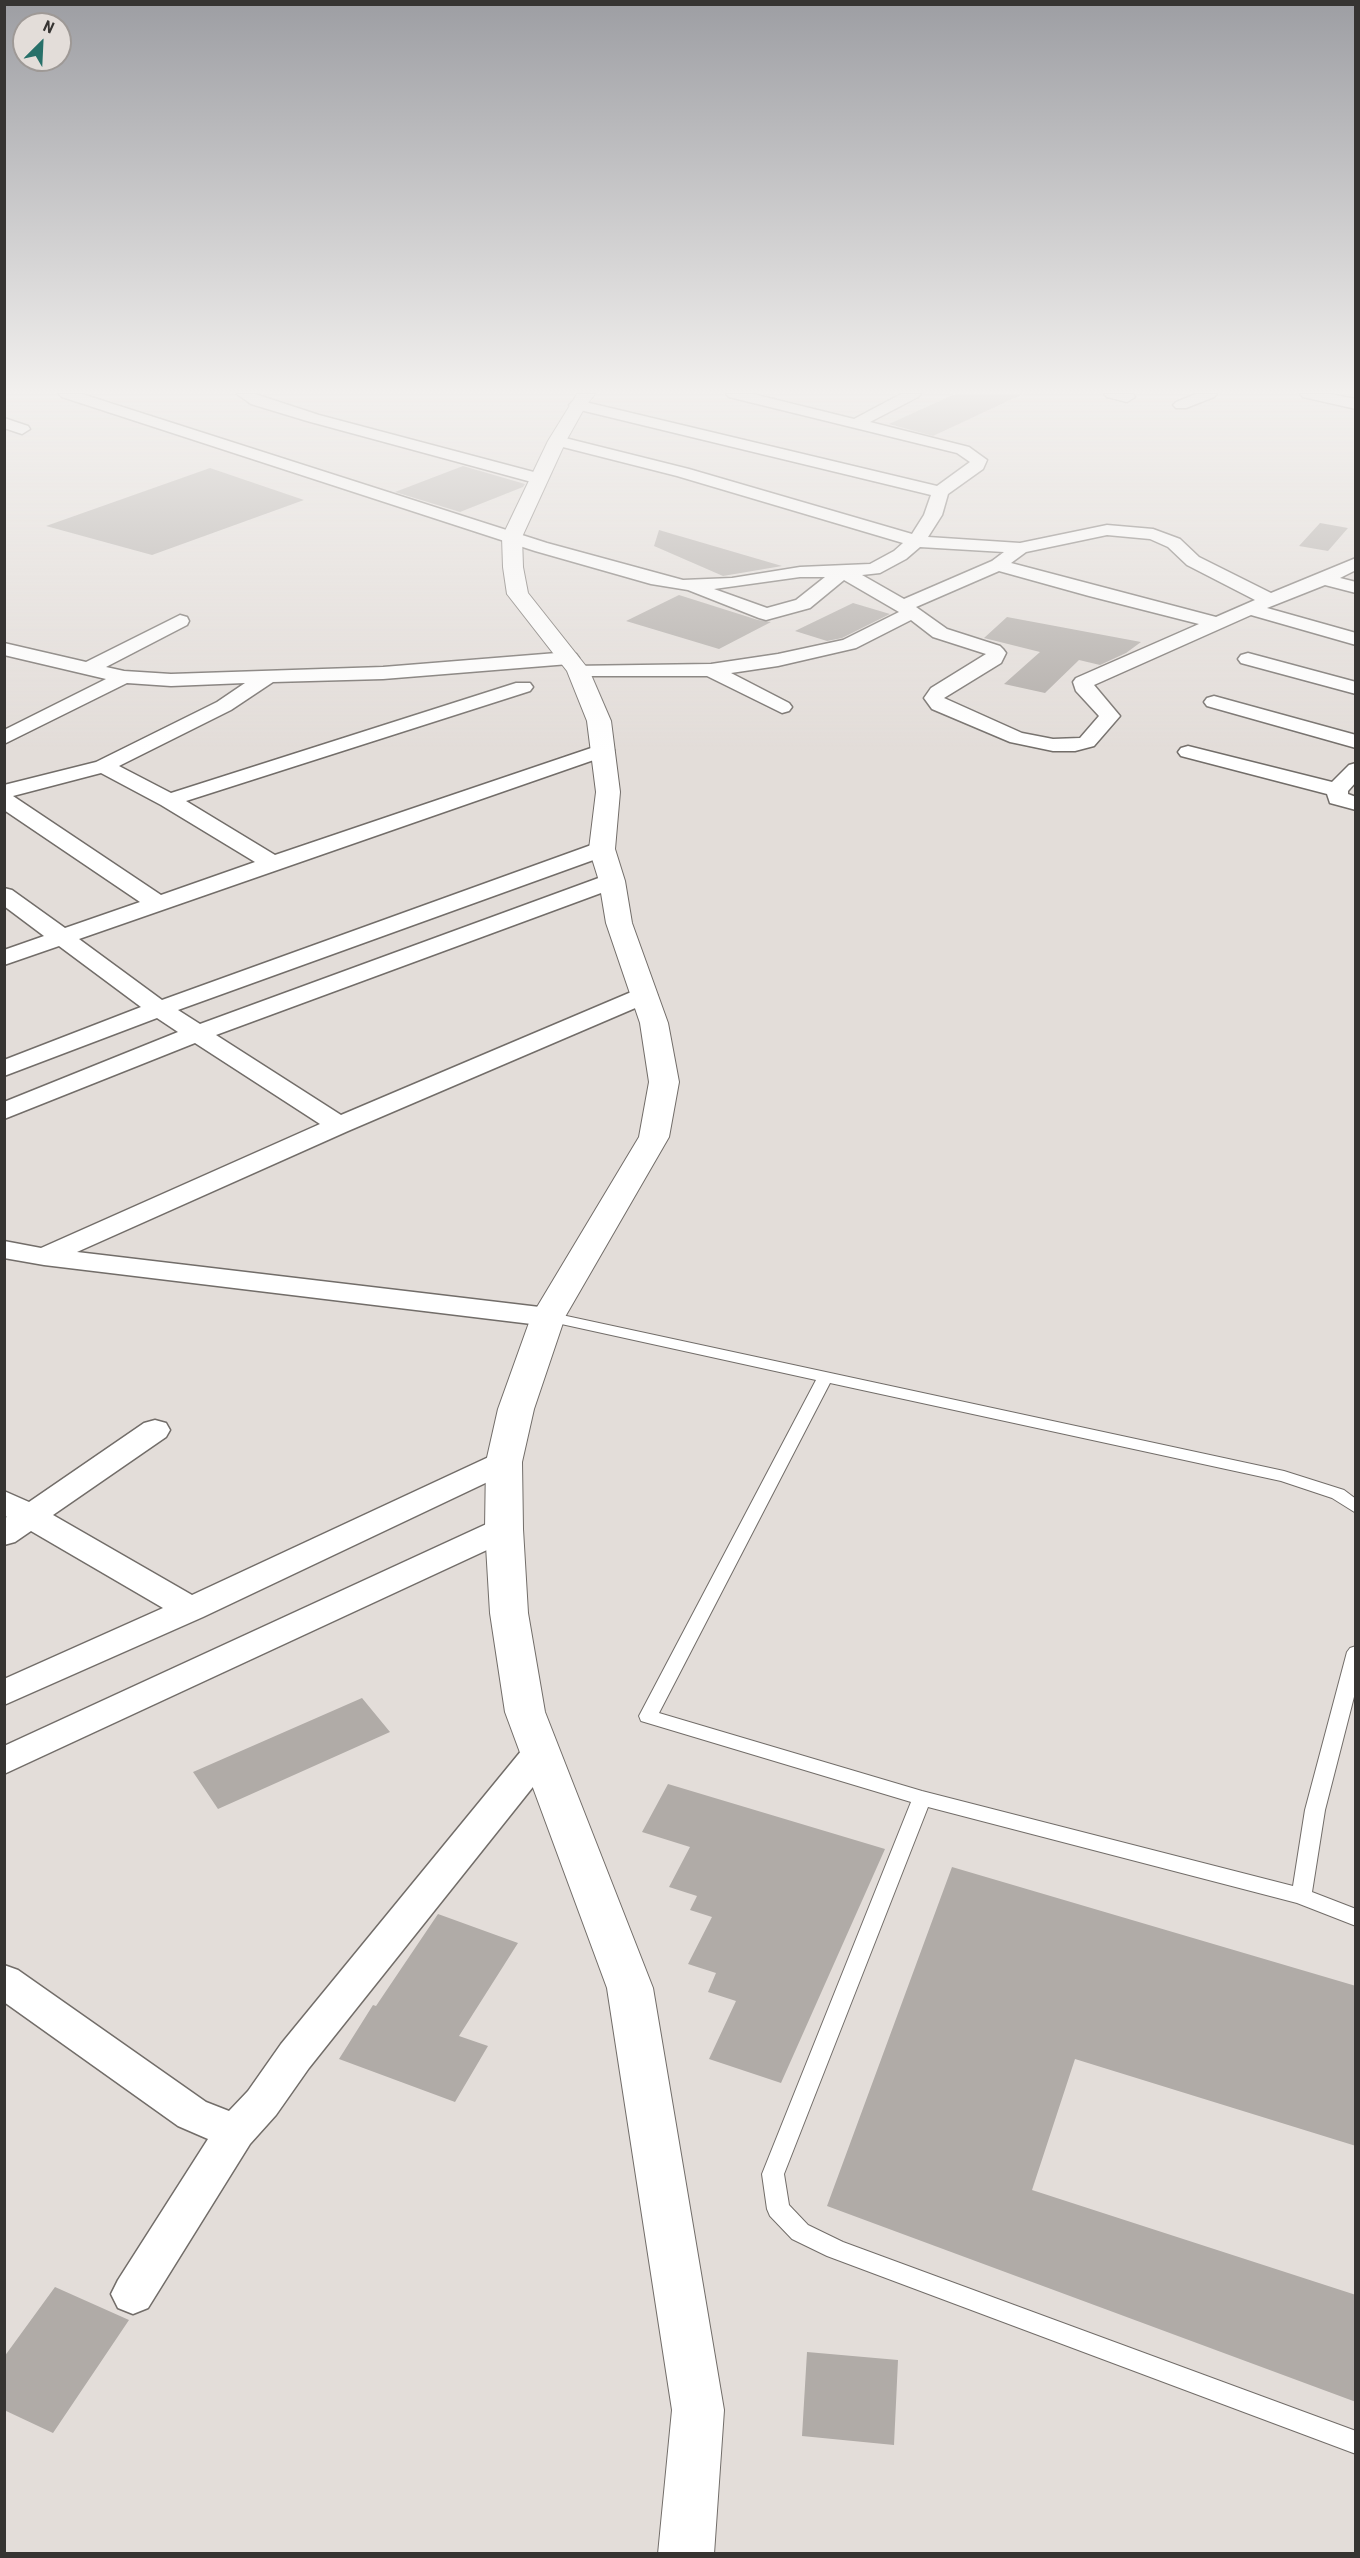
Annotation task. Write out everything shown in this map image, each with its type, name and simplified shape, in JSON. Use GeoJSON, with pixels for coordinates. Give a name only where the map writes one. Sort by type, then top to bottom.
{"type":"FeatureCollection","features":[{"type":"Feature","properties":{"kind":"street"},"geometry":{"type":"LineString","coordinates":[[439,513],[627,572],[683,585],[766,614],[803,604],[843,572]]}},
{"type":"Feature","properties":{"kind":"street"},"geometry":{"type":"LineString","coordinates":[[523,513],[512,537],[513,567],[518,594],[574,664],[599,721],[608,792],[607,865],[619,923],[654,1023],[664,1082],[654,1137],[548,1317],[516,1409],[504,1462],[504,1529],[509,1613],[525,1712],[539,1754],[630,1988],[698,2410],[686,2553]]}},
{"type":"Feature","properties":{"kind":"street"},"geometry":{"type":"LineString","coordinates":[[823,513],[916,541],[1020,548],[1107,530],[1152,534],[1174,543],[1193,561],[1270,600]]}},
{"type":"Feature","properties":{"kind":"street"},"geometry":{"type":"LineString","coordinates":[[683,585],[732,583],[800,572],[874,569],[900,555],[916,541],[933,513]]}},
{"type":"Feature","properties":{"kind":"street"},"geometry":{"type":"LineString","coordinates":[[4,649],[124,677],[171,680],[267,678],[574,664],[711,670],[778,660],[844,646],[907,609],[998,565],[1020,548]]}},
{"type":"Feature","properties":{"kind":"street"},"geometry":{"type":"LineString","coordinates":[[843,572],[907,609],[940,633],[993,650],[996,653],[986,664],[938,692],[934,698],[939,705],[1017,738],[1053,745],[1075,745],[1087,742],[1110,716],[1086,691],[1083,682],[1270,600],[1324,579],[1356,563]]}},
{"type":"Feature","properties":{"kind":"street"},"geometry":{"type":"LineString","coordinates":[[998,565],[1217,623]]}},
{"type":"Feature","properties":{"kind":"street"},"geometry":{"type":"LineString","coordinates":[[1324,579],[1356,588]]}},
{"type":"Feature","properties":{"kind":"street"},"geometry":{"type":"LineString","coordinates":[[732,583],[803,604]]}},
{"type":"Feature","properties":{"kind":"street"},"geometry":{"type":"LineString","coordinates":[[1250,609],[1356,639]]}},
{"type":"Feature","properties":{"kind":"street"},"geometry":{"type":"LineString","coordinates":[[88,669],[180,621]]}},
{"type":"Feature","properties":{"kind":"street"},"geometry":{"type":"LineString","coordinates":[[4,669],[33,657]]}},
{"type":"Feature","properties":{"kind":"street"},"geometry":{"type":"LineString","coordinates":[[1248,659],[1356,688]]}},
{"type":"Feature","properties":{"kind":"street"},"geometry":{"type":"LineString","coordinates":[[711,670],[782,707]]}},
{"type":"Feature","properties":{"kind":"street"},"geometry":{"type":"LineString","coordinates":[[4,738],[124,677]]}},
{"type":"Feature","properties":{"kind":"street"},"geometry":{"type":"LineString","coordinates":[[4,792],[103,766],[224,706],[267,678]]}},
{"type":"Feature","properties":{"kind":"street"},"geometry":{"type":"LineString","coordinates":[[169,800],[523,687]]}},
{"type":"Feature","properties":{"kind":"street"},"geometry":{"type":"LineString","coordinates":[[1214,702],[1356,742]]}},
{"type":"Feature","properties":{"kind":"street"},"geometry":{"type":"LineString","coordinates":[[4,958],[604,750]]}},
{"type":"Feature","properties":{"kind":"street"},"geometry":{"type":"LineString","coordinates":[[1188,752],[1337,790]]}},
{"type":"Feature","properties":{"kind":"street"},"geometry":{"type":"LineString","coordinates":[[103,766],[169,800],[274,864]]}},
{"type":"Feature","properties":{"kind":"street"},"geometry":{"type":"LineString","coordinates":[[1337,790],[1356,770]]}},
{"type":"Feature","properties":{"kind":"street"},"geometry":{"type":"LineString","coordinates":[[1337,790],[1338,798],[1356,804]]}},
{"type":"Feature","properties":{"kind":"street"},"geometry":{"type":"LineString","coordinates":[[4,800],[158,903]]}},
{"type":"Feature","properties":{"kind":"street"},"geometry":{"type":"LineString","coordinates":[[4,1069],[159,1009],[607,865]]}},
{"type":"Feature","properties":{"kind":"street"},"geometry":{"type":"LineString","coordinates":[[4,1111],[607,865]]}},
{"type":"Feature","properties":{"kind":"street"},"geometry":{"type":"LineString","coordinates":[[4,895],[159,1009],[339,1125]]}},
{"type":"Feature","properties":{"kind":"street"},"geometry":{"type":"LineString","coordinates":[[44,1257],[339,1125],[645,995]]}},
{"type":"Feature","properties":{"kind":"street"},"geometry":{"type":"LineString","coordinates":[[4,1249],[44,1257],[548,1317]]}},
{"type":"Feature","properties":{"kind":"street"},"geometry":{"type":"LineString","coordinates":[[4,1534],[18,1509],[155,1431]]}},
{"type":"Feature","properties":{"kind":"street"},"geometry":{"type":"LineString","coordinates":[[4,1693],[191,1609],[504,1462]]}},
{"type":"Feature","properties":{"kind":"street"},"geometry":{"type":"LineString","coordinates":[[18,1509],[191,1609]]}},
{"type":"Feature","properties":{"kind":"street"},"geometry":{"type":"LineString","coordinates":[[4,1761],[504,1529]]}},
{"type":"Feature","properties":{"kind":"street"},"geometry":{"type":"LineString","coordinates":[[133,2294],[235,2132],[262,2103],[295,2056],[539,1754]]}},
{"type":"Feature","properties":{"kind":"street"},"geometry":{"type":"LineString","coordinates":[[4,1981],[192,2114],[235,2132]]}},
{"type":"Feature","properties":{"kind":"lane"},"geometry":{"type":"LineString","coordinates":[[548,1317],[1284,1476],[1338,1494],[1356,1508]]}},
{"type":"Feature","properties":{"kind":"lane"},"geometry":{"type":"LineString","coordinates":[[825,1377],[648,1716],[922,1798],[1301,1896],[1356,1918]]}},
{"type":"Feature","properties":{"kind":"lane"},"geometry":{"type":"LineString","coordinates":[[1301,1896],[1315,1810],[1356,1652]]}},
{"type":"Feature","properties":{"kind":"lane"},"geometry":{"type":"LineString","coordinates":[[922,1798],[773,2174],[778,2209],[800,2232],[835,2249],[1356,2444]]}},
{"type":"Feature","properties":{"kind":"building"},"geometry":{"type":"Polygon","coordinates":[[[82,513],[267,513],[152,555],[46,526],[82,513]]]}},
{"type":"Feature","properties":{"kind":"building"},"geometry":{"type":"Polygon","coordinates":[[[1320,523],[1348,528],[1328,551],[1299,546],[1320,523]]]}},
{"type":"Feature","properties":{"kind":"building"},"geometry":{"type":"Polygon","coordinates":[[[659,530],[782,566],[723,576],[654,546],[659,530]]]}},
{"type":"Feature","properties":{"kind":"building"},"geometry":{"type":"Polygon","coordinates":[[[679,595],[771,622],[719,649],[626,621],[679,595]]]}},
{"type":"Feature","properties":{"kind":"building"},"geometry":{"type":"Polygon","coordinates":[[[853,603],[890,614],[842,638],[827,641],[795,631],[853,603]]]}},
{"type":"Feature","properties":{"kind":"building"},"geometry":{"type":"Polygon","coordinates":[[[1007,617],[1141,642],[1126,653],[1100,665],[1079,660],[1045,693],[1004,684],[1040,652],[984,638],[1007,617]]]}},
{"type":"Feature","properties":{"kind":"building"},"geometry":{"type":"Polygon","coordinates":[[[362,1698],[390,1732],[218,1809],[193,1772],[362,1698]]]}},
{"type":"Feature","properties":{"kind":"building"},"geometry":{"type":"Polygon","coordinates":[[[668,1784],[885,1849],[781,2083],[709,2059],[736,2001],[708,1992],[716,1973],[688,1964],[712,1917],[690,1910],[697,1896],[669,1887],[690,1847],[642,1832],[668,1784]]]}},
{"type":"Feature","properties":{"kind":"building"},"geometry":{"type":"Polygon","coordinates":[[[952,1867],[1356,1986],[1356,2146],[1075,2059],[1032,2190],[1356,2295],[1356,2402],[827,2206],[952,1867]]]}},
{"type":"Feature","properties":{"kind":"building"},"geometry":{"type":"Polygon","coordinates":[[[438,1914],[518,1943],[459,2036],[488,2046],[455,2102],[339,2059],[373,2005],[376,2006],[438,1914]]]}},
{"type":"Feature","properties":{"kind":"building"},"geometry":{"type":"Polygon","coordinates":[[[55,2287],[129,2320],[53,2433],[4,2410],[4,2357],[55,2287]]]}},
{"type":"Feature","properties":{"kind":"building"},"geometry":{"type":"Polygon","coordinates":[[[807,2352],[898,2360],[894,2445],[802,2436],[807,2352]]]}}]}
